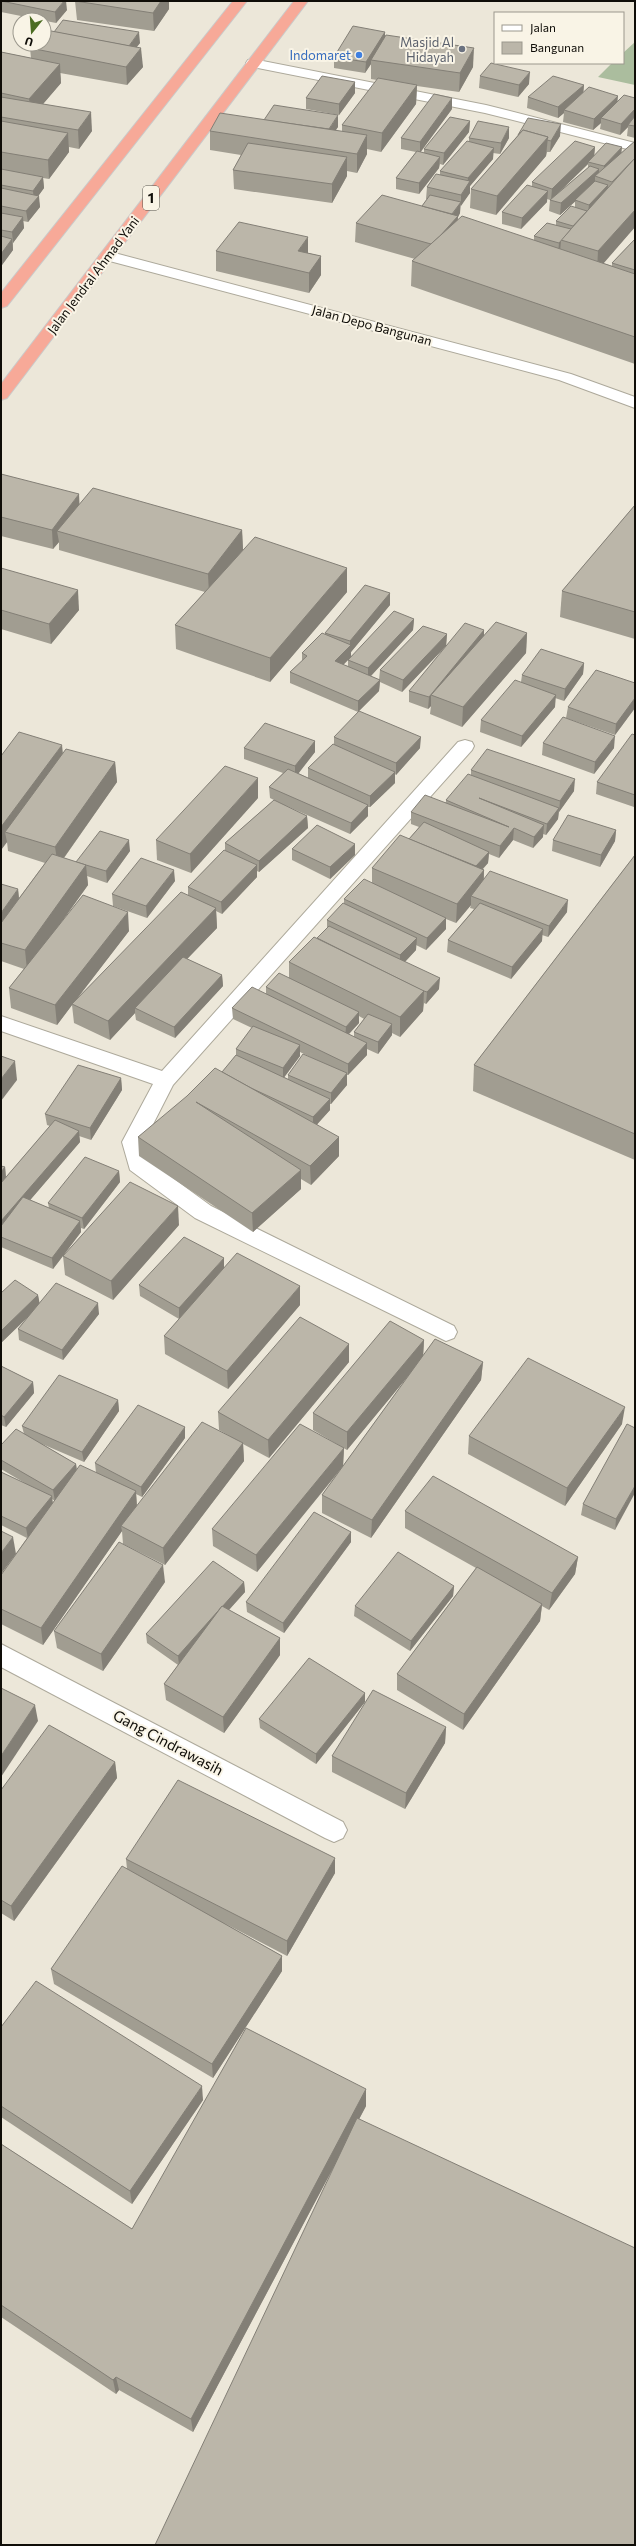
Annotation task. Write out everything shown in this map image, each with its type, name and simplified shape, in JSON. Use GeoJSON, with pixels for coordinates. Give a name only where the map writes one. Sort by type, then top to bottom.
{"type":"FeatureCollection","features":[{"type":"Feature","properties":{"kind":"highway"},"geometry":{"type":"LineString","coordinates":[[1,303],[240,1]]}},
{"type":"Feature","properties":{"kind":"highway","name":"Jalan Jendral Ahmad Yani"},"geometry":{"type":"LineString","coordinates":[[1,395],[301,1]]}},
{"type":"Feature","properties":{"kind":"street"},"geometry":{"type":"LineString","coordinates":[[253,63],[486,109],[635,147]]}},
{"type":"Feature","properties":{"kind":"street","name":"Jalan Depo Bangunan"},"geometry":{"type":"LineString","coordinates":[[107,256],[565,377],[635,403]]}},
{"type":"Feature","properties":{"kind":"street"},"geometry":{"type":"LineString","coordinates":[[446,1332],[203,1212],[138,1164],[133,1142],[141,1123],[166,1080],[465,746]]}},
{"type":"Feature","properties":{"kind":"street"},"geometry":{"type":"LineString","coordinates":[[1,1023],[166,1080]]}},
{"type":"Feature","properties":{"kind":"street","name":"Gang Cindrawasih"},"geometry":{"type":"LineString","coordinates":[[1,1655],[334,1830]]}},
{"type":"Feature","properties":{"kind":"green space"},"geometry":{"type":"Polygon","coordinates":[[[635,42],[635,85],[598,77],[611,64],[624,64],[624,52],[635,42]]]}},
{"type":"Feature","properties":{"kind":"building"},"geometry":{"type":"Polygon","coordinates":[[[1,1],[64,1],[55,12],[1,1]]]}},
{"type":"Feature","properties":{"kind":"building"},"geometry":{"type":"Polygon","coordinates":[[[75,1],[161,1],[153,13],[75,1]]]}},
{"type":"Feature","properties":{"kind":"building"},"geometry":{"type":"Polygon","coordinates":[[[63,20],[139,32],[129,46],[54,32],[63,20]]]}},
{"type":"Feature","properties":{"kind":"building"},"geometry":{"type":"Polygon","coordinates":[[[353,26],[385,32],[366,62],[334,57],[353,26]]]}},
{"type":"Feature","properties":{"kind":"building"},"geometry":{"type":"Polygon","coordinates":[[[52,31],[141,48],[126,67],[50,52],[52,52],[52,31]]]}},
{"type":"Feature","properties":{"kind":"building"},"geometry":{"type":"Polygon","coordinates":[[[386,35],[474,48],[460,73],[371,60],[386,35]]]}},
{"type":"Feature","properties":{"kind":"building"},"geometry":{"type":"Polygon","coordinates":[[[1,52],[60,64],[29,99],[1,93],[1,52]]]}},
{"type":"Feature","properties":{"kind":"building"},"geometry":{"type":"Polygon","coordinates":[[[491,63],[530,72],[519,85],[480,76],[491,63]]]}},
{"type":"Feature","properties":{"kind":"building"},"geometry":{"type":"Polygon","coordinates":[[[322,76],[355,82],[339,104],[306,98],[322,76]]]}},
{"type":"Feature","properties":{"kind":"building"},"geometry":{"type":"Polygon","coordinates":[[[553,76],[584,85],[558,107],[528,97],[553,76]]]}},
{"type":"Feature","properties":{"kind":"building"},"geometry":{"type":"Polygon","coordinates":[[[378,78],[417,85],[382,133],[342,125],[378,78]]]}},
{"type":"Feature","properties":{"kind":"building"},"geometry":{"type":"Polygon","coordinates":[[[589,87],[618,96],[594,119],[564,110],[589,87]]]}},
{"type":"Feature","properties":{"kind":"building"},"geometry":{"type":"Polygon","coordinates":[[[434,94],[452,98],[420,142],[401,138],[434,94]]]}},
{"type":"Feature","properties":{"kind":"building"},"geometry":{"type":"Polygon","coordinates":[[[624,95],[635,98],[635,109],[621,124],[601,118],[624,95]]]}},
{"type":"Feature","properties":{"kind":"building"},"geometry":{"type":"Polygon","coordinates":[[[1,97],[91,112],[78,130],[1,117],[1,97]]]}},
{"type":"Feature","properties":{"kind":"building"},"geometry":{"type":"Polygon","coordinates":[[[274,105],[338,115],[329,129],[264,120],[274,105]]]}},
{"type":"Feature","properties":{"kind":"building"},"geometry":{"type":"Polygon","coordinates":[[[220,113],[367,135],[357,154],[210,131],[220,113]]]}},
{"type":"Feature","properties":{"kind":"building"},"geometry":{"type":"Polygon","coordinates":[[[635,116],[635,126],[628,125],[635,116]]]}},
{"type":"Feature","properties":{"kind":"building"},"geometry":{"type":"Polygon","coordinates":[[[450,117],[470,121],[444,153],[424,149],[450,117]]]}},
{"type":"Feature","properties":{"kind":"building"},"geometry":{"type":"Polygon","coordinates":[[[528,118],[561,124],[551,141],[547,140],[548,137],[523,130],[518,135],[528,118]]]}},
{"type":"Feature","properties":{"kind":"building"},"geometry":{"type":"Polygon","coordinates":[[[1,121],[68,133],[48,160],[1,152],[1,121]]]}},
{"type":"Feature","properties":{"kind":"building"},"geometry":{"type":"Polygon","coordinates":[[[478,121],[509,127],[501,143],[469,138],[478,121]]]}},
{"type":"Feature","properties":{"kind":"building"},"geometry":{"type":"Polygon","coordinates":[[[523,130],[548,137],[497,196],[471,189],[523,130]]]}},
{"type":"Feature","properties":{"kind":"building"},"geometry":{"type":"Polygon","coordinates":[[[467,141],[494,148],[468,178],[440,171],[467,141]]]}},
{"type":"Feature","properties":{"kind":"building"},"geometry":{"type":"Polygon","coordinates":[[[575,141],[595,147],[552,189],[532,182],[575,141]]]}},
{"type":"Feature","properties":{"kind":"building"},"geometry":{"type":"Polygon","coordinates":[[[635,141],[635,158],[612,182],[595,176],[635,141]]]}},
{"type":"Feature","properties":{"kind":"building"},"geometry":{"type":"Polygon","coordinates":[[[248,143],[347,157],[332,184],[233,170],[248,143]]]}},
{"type":"Feature","properties":{"kind":"building"},"geometry":{"type":"Polygon","coordinates":[[[606,143],[622,147],[604,166],[588,162],[606,143]]]}},
{"type":"Feature","properties":{"kind":"building"},"geometry":{"type":"Polygon","coordinates":[[[417,151],[440,157],[419,183],[396,178],[417,151]]]}},
{"type":"Feature","properties":{"kind":"building"},"geometry":{"type":"Polygon","coordinates":[[[635,158],[635,210],[598,251],[561,240],[635,158]]]}},
{"type":"Feature","properties":{"kind":"building"},"geometry":{"type":"Polygon","coordinates":[[[590,166],[599,169],[561,203],[550,200],[590,166]]]}},
{"type":"Feature","properties":{"kind":"building"},"geometry":{"type":"Polygon","coordinates":[[[1,169],[43,177],[33,191],[1,185],[1,169]]]}},
{"type":"Feature","properties":{"kind":"building"},"geometry":{"type":"Polygon","coordinates":[[[436,174],[470,181],[461,195],[427,187],[436,174]]]}},
{"type":"Feature","properties":{"kind":"building"},"geometry":{"type":"Polygon","coordinates":[[[595,181],[608,185],[589,205],[575,200],[595,181]]]}},
{"type":"Feature","properties":{"kind":"building"},"geometry":{"type":"Polygon","coordinates":[[[527,185],[548,191],[522,218],[502,212],[527,185]]]}},
{"type":"Feature","properties":{"kind":"building"},"geometry":{"type":"Polygon","coordinates":[[[1,188],[39,196],[26,211],[1,206],[1,188]]]}},
{"type":"Feature","properties":{"kind":"building"},"geometry":{"type":"Polygon","coordinates":[[[382,195],[458,216],[431,244],[356,223],[382,195]]]}},
{"type":"Feature","properties":{"kind":"building"},"geometry":{"type":"Polygon","coordinates":[[[430,195],[461,202],[452,214],[422,206],[430,195]]]}},
{"type":"Feature","properties":{"kind":"building"},"geometry":{"type":"Polygon","coordinates":[[[571,206],[587,211],[573,226],[556,221],[571,206]]]}},
{"type":"Feature","properties":{"kind":"building"},"geometry":{"type":"Polygon","coordinates":[[[1,213],[23,217],[12,232],[1,230],[1,213]]]}},
{"type":"Feature","properties":{"kind":"building"},"geometry":{"type":"Polygon","coordinates":[[[462,216],[635,274],[635,337],[412,261],[462,216]]]}},
{"type":"Feature","properties":{"kind":"building"},"geometry":{"type":"Polygon","coordinates":[[[239,222],[308,237],[298,251],[321,256],[309,273],[216,251],[239,222]]]}},
{"type":"Feature","properties":{"kind":"building"},"geometry":{"type":"Polygon","coordinates":[[[547,223],[571,229],[559,243],[534,236],[547,223]]]}},
{"type":"Feature","properties":{"kind":"building"},"geometry":{"type":"Polygon","coordinates":[[[1,236],[12,239],[1,254],[1,236]]]}},
{"type":"Feature","properties":{"kind":"building"},"geometry":{"type":"Polygon","coordinates":[[[635,239],[635,270],[612,263],[635,239]]]}},
{"type":"Feature","properties":{"kind":"building"},"geometry":{"type":"Polygon","coordinates":[[[1,474],[79,494],[52,530],[1,517],[1,474]]]}},
{"type":"Feature","properties":{"kind":"building"},"geometry":{"type":"Polygon","coordinates":[[[93,488],[242,530],[208,574],[57,531],[93,488]]]}},
{"type":"Feature","properties":{"kind":"building"},"geometry":{"type":"Polygon","coordinates":[[[635,505],[635,612],[562,591],[635,505]]]}},
{"type":"Feature","properties":{"kind":"building"},"geometry":{"type":"Polygon","coordinates":[[[255,537],[347,568],[270,658],[175,625],[255,537]]]}},
{"type":"Feature","properties":{"kind":"building"},"geometry":{"type":"Polygon","coordinates":[[[1,568],[78,590],[49,624],[1,610],[1,568]]]}},
{"type":"Feature","properties":{"kind":"building"},"geometry":{"type":"Polygon","coordinates":[[[365,585],[390,593],[350,641],[325,633],[365,585]]]}},
{"type":"Feature","properties":{"kind":"building"},"geometry":{"type":"Polygon","coordinates":[[[394,611],[414,619],[368,668],[348,660],[394,611]]]}},
{"type":"Feature","properties":{"kind":"building"},"geometry":{"type":"Polygon","coordinates":[[[496,622],[527,633],[463,707],[431,695],[496,622]]]}},
{"type":"Feature","properties":{"kind":"building"},"geometry":{"type":"Polygon","coordinates":[[[465,623],[484,630],[429,697],[409,691],[465,623]]]}},
{"type":"Feature","properties":{"kind":"building"},"geometry":{"type":"Polygon","coordinates":[[[423,626],[447,634],[403,680],[380,670],[423,626]]]}},
{"type":"Feature","properties":{"kind":"building"},"geometry":{"type":"Polygon","coordinates":[[[322,633],[351,645],[335,661],[380,680],[358,701],[290,672],[307,656],[302,653],[322,633]]]}},
{"type":"Feature","properties":{"kind":"building"},"geometry":{"type":"Polygon","coordinates":[[[541,649],[584,663],[565,689],[522,675],[541,649]]]}},
{"type":"Feature","properties":{"kind":"building"},"geometry":{"type":"Polygon","coordinates":[[[596,670],[635,683],[635,698],[616,724],[568,707],[596,670]]]}},
{"type":"Feature","properties":{"kind":"building"},"geometry":{"type":"Polygon","coordinates":[[[515,680],[556,695],[522,736],[481,720],[515,680]]]}},
{"type":"Feature","properties":{"kind":"building"},"geometry":{"type":"Polygon","coordinates":[[[359,711],[421,737],[396,763],[334,737],[359,711]]]}},
{"type":"Feature","properties":{"kind":"building"},"geometry":{"type":"Polygon","coordinates":[[[563,717],[615,736],[595,762],[543,743],[563,717]]]}},
{"type":"Feature","properties":{"kind":"building"},"geometry":{"type":"Polygon","coordinates":[[[265,723],[315,741],[295,766],[244,748],[265,723]]]}},
{"type":"Feature","properties":{"kind":"building"},"geometry":{"type":"Polygon","coordinates":[[[19,732],[62,745],[1,827],[1,756],[19,732]]]}},
{"type":"Feature","properties":{"kind":"building"},"geometry":{"type":"Polygon","coordinates":[[[632,734],[635,735],[635,795],[597,782],[632,734]]]}},
{"type":"Feature","properties":{"kind":"building"},"geometry":{"type":"Polygon","coordinates":[[[333,744],[395,772],[370,796],[308,768],[333,744]]]}},
{"type":"Feature","properties":{"kind":"building"},"geometry":{"type":"Polygon","coordinates":[[[66,749],[115,762],[55,847],[5,832],[66,749]]]}},
{"type":"Feature","properties":{"kind":"building"},"geometry":{"type":"Polygon","coordinates":[[[487,749],[575,779],[560,801],[471,770],[487,749]]]}},
{"type":"Feature","properties":{"kind":"building"},"geometry":{"type":"Polygon","coordinates":[[[225,766],[258,778],[190,854],[156,840],[225,766]]]}},
{"type":"Feature","properties":{"kind":"building"},"geometry":{"type":"Polygon","coordinates":[[[288,769],[368,805],[351,823],[269,787],[288,769]]]}},
{"type":"Feature","properties":{"kind":"building"},"geometry":{"type":"Polygon","coordinates":[[[468,774],[559,808],[547,824],[479,798],[544,825],[534,837],[514,828],[500,846],[411,812],[425,795],[509,827],[446,800],[468,774]]]}},
{"type":"Feature","properties":{"kind":"building"},"geometry":{"type":"Polygon","coordinates":[[[274,800],[307,816],[259,861],[225,843],[274,800]]]}},
{"type":"Feature","properties":{"kind":"building"},"geometry":{"type":"Polygon","coordinates":[[[568,815],[616,830],[601,855],[553,840],[568,815]]]}},
{"type":"Feature","properties":{"kind":"building"},"geometry":{"type":"Polygon","coordinates":[[[424,822],[489,852],[476,866],[409,839],[424,822]]]}},
{"type":"Feature","properties":{"kind":"building"},"geometry":{"type":"Polygon","coordinates":[[[317,825],[355,844],[330,867],[292,849],[317,825]]]}},
{"type":"Feature","properties":{"kind":"building"},"geometry":{"type":"Polygon","coordinates":[[[100,831],[129,840],[106,871],[76,862],[100,831]]]}},
{"type":"Feature","properties":{"kind":"building"},"geometry":{"type":"Polygon","coordinates":[[[400,835],[484,870],[457,904],[372,868],[400,835]]]}},
{"type":"Feature","properties":{"kind":"building"},"geometry":{"type":"Polygon","coordinates":[[[224,850],[257,865],[221,902],[188,887],[224,850]]]}},
{"type":"Feature","properties":{"kind":"building"},"geometry":{"type":"Polygon","coordinates":[[[52,854],[86,865],[25,950],[1,943],[1,923],[52,854]]]}},
{"type":"Feature","properties":{"kind":"building"},"geometry":{"type":"Polygon","coordinates":[[[635,855],[635,1134],[474,1065],[635,855]]]}},
{"type":"Feature","properties":{"kind":"building"},"geometry":{"type":"Polygon","coordinates":[[[141,858],[174,870],[146,906],[112,894],[141,858]]]}},
{"type":"Feature","properties":{"kind":"building"},"geometry":{"type":"Polygon","coordinates":[[[490,871],[568,900],[549,926],[471,896],[490,871]]]}},
{"type":"Feature","properties":{"kind":"building"},"geometry":{"type":"Polygon","coordinates":[[[364,879],[446,918],[427,938],[344,899],[364,879]]]}},
{"type":"Feature","properties":{"kind":"building"},"geometry":{"type":"Polygon","coordinates":[[[1,884],[18,889],[1,913],[1,884]]]}},
{"type":"Feature","properties":{"kind":"building"},"geometry":{"type":"Polygon","coordinates":[[[181,892],[216,908],[108,1021],[72,1004],[181,892]]]}},
{"type":"Feature","properties":{"kind":"building"},"geometry":{"type":"Polygon","coordinates":[[[83,895],[128,912],[55,1005],[9,988],[83,895]]]}},
{"type":"Feature","properties":{"kind":"building"},"geometry":{"type":"Polygon","coordinates":[[[343,903],[417,938],[400,955],[327,920],[343,903]]]}},
{"type":"Feature","properties":{"kind":"building"},"geometry":{"type":"Polygon","coordinates":[[[480,903],[543,929],[512,967],[448,940],[480,903]]]}},
{"type":"Feature","properties":{"kind":"building"},"geometry":{"type":"Polygon","coordinates":[[[329,926],[440,978],[427,992],[421,990],[317,938],[329,926]]]}},
{"type":"Feature","properties":{"kind":"building"},"geometry":{"type":"Polygon","coordinates":[[[314,937],[424,991],[400,1017],[289,962],[314,937]]]}},
{"type":"Feature","properties":{"kind":"building"},"geometry":{"type":"Polygon","coordinates":[[[183,957],[222,975],[174,1027],[135,1008],[183,957]]]}},
{"type":"Feature","properties":{"kind":"building"},"geometry":{"type":"Polygon","coordinates":[[[279,973],[359,1012],[346,1027],[266,987],[279,973]]]}},
{"type":"Feature","properties":{"kind":"building"},"geometry":{"type":"Polygon","coordinates":[[[252,987],[367,1043],[348,1064],[232,1008],[252,987]]]}},
{"type":"Feature","properties":{"kind":"building"},"geometry":{"type":"Polygon","coordinates":[[[368,1014],[392,1024],[378,1042],[354,1032],[368,1014]]]}},
{"type":"Feature","properties":{"kind":"building"},"geometry":{"type":"Polygon","coordinates":[[[253,1026],[300,1045],[283,1068],[236,1049],[253,1026]]]}},
{"type":"Feature","properties":{"kind":"building"},"geometry":{"type":"Polygon","coordinates":[[[303,1054],[347,1073],[331,1093],[288,1075],[303,1054]]]}},
{"type":"Feature","properties":{"kind":"building"},"geometry":{"type":"Polygon","coordinates":[[[236,1055],[330,1099],[313,1117],[251,1088],[222,1072],[236,1055]]]}},
{"type":"Feature","properties":{"kind":"building"},"geometry":{"type":"Polygon","coordinates":[[[1,1056],[15,1061],[1,1079],[1,1056]]]}},
{"type":"Feature","properties":{"kind":"building"},"geometry":{"type":"Polygon","coordinates":[[[78,1065],[121,1078],[90,1128],[45,1114],[78,1065]]]}},
{"type":"Feature","properties":{"kind":"building"},"geometry":{"type":"Polygon","coordinates":[[[215,1068],[339,1137],[310,1166],[196,1102],[301,1170],[252,1213],[138,1137],[187,1096],[215,1068]]]}},
{"type":"Feature","properties":{"kind":"building"},"geometry":{"type":"Polygon","coordinates":[[[55,1120],[79,1131],[1,1221],[1,1183],[55,1120]]]}},
{"type":"Feature","properties":{"kind":"building"},"geometry":{"type":"Polygon","coordinates":[[[85,1157],[119,1171],[82,1218],[48,1203],[85,1157]]]}},
{"type":"Feature","properties":{"kind":"building"},"geometry":{"type":"Polygon","coordinates":[[[1,1166],[5,1167],[1,1172],[1,1166]]]}},
{"type":"Feature","properties":{"kind":"building"},"geometry":{"type":"Polygon","coordinates":[[[130,1182],[178,1206],[111,1281],[63,1256],[130,1182]]]}},
{"type":"Feature","properties":{"kind":"building"},"geometry":{"type":"Polygon","coordinates":[[[23,1197],[80,1221],[52,1258],[1,1237],[1,1226],[23,1197]]]}},
{"type":"Feature","properties":{"kind":"building"},"geometry":{"type":"Polygon","coordinates":[[[184,1237],[224,1258],[179,1308],[139,1285],[184,1237]]]}},
{"type":"Feature","properties":{"kind":"building"},"geometry":{"type":"Polygon","coordinates":[[[237,1253],[300,1286],[227,1371],[164,1336],[237,1253]]]}},
{"type":"Feature","properties":{"kind":"building"},"geometry":{"type":"Polygon","coordinates":[[[15,1280],[38,1295],[1,1331],[1,1293],[15,1280]]]}},
{"type":"Feature","properties":{"kind":"building"},"geometry":{"type":"Polygon","coordinates":[[[56,1283],[98,1303],[62,1350],[18,1329],[56,1283]]]}},
{"type":"Feature","properties":{"kind":"building"},"geometry":{"type":"Polygon","coordinates":[[[300,1317],[349,1344],[268,1440],[218,1412],[300,1317]]]}},
{"type":"Feature","properties":{"kind":"building"},"geometry":{"type":"Polygon","coordinates":[[[390,1321],[424,1340],[347,1432],[313,1413],[390,1321]]]}},
{"type":"Feature","properties":{"kind":"building"},"geometry":{"type":"Polygon","coordinates":[[[435,1339],[483,1362],[372,1520],[322,1495],[435,1339]]]}},
{"type":"Feature","properties":{"kind":"building"},"geometry":{"type":"Polygon","coordinates":[[[528,1358],[625,1407],[567,1488],[469,1436],[528,1358]]]}},
{"type":"Feature","properties":{"kind":"building"},"geometry":{"type":"Polygon","coordinates":[[[1,1366],[33,1382],[4,1417],[1,1415],[1,1366]]]}},
{"type":"Feature","properties":{"kind":"building"},"geometry":{"type":"Polygon","coordinates":[[[59,1375],[118,1400],[82,1452],[22,1426],[59,1375]]]}},
{"type":"Feature","properties":{"kind":"building"},"geometry":{"type":"Polygon","coordinates":[[[138,1405],[185,1427],[141,1487],[95,1463],[138,1405]]]}},
{"type":"Feature","properties":{"kind":"building"},"geometry":{"type":"Polygon","coordinates":[[[202,1422],[243,1443],[163,1548],[121,1526],[202,1422]]]}},
{"type":"Feature","properties":{"kind":"building"},"geometry":{"type":"Polygon","coordinates":[[[300,1424],[344,1448],[256,1555],[212,1529],[300,1424]]]}},
{"type":"Feature","properties":{"kind":"building"},"geometry":{"type":"Polygon","coordinates":[[[627,1424],[635,1428],[635,1486],[616,1519],[583,1504],[627,1424]]]}},
{"type":"Feature","properties":{"kind":"building"},"geometry":{"type":"Polygon","coordinates":[[[16,1429],[76,1464],[53,1490],[1,1460],[1,1445],[16,1429]]]}},
{"type":"Feature","properties":{"kind":"building"},"geometry":{"type":"Polygon","coordinates":[[[80,1465],[136,1491],[41,1628],[1,1609],[1,1575],[80,1465]]]}},
{"type":"Feature","properties":{"kind":"building"},"geometry":{"type":"Polygon","coordinates":[[[1,1472],[52,1496],[26,1528],[1,1516],[1,1472]]]}},
{"type":"Feature","properties":{"kind":"building"},"geometry":{"type":"Polygon","coordinates":[[[433,1476],[578,1557],[552,1593],[405,1511],[433,1476]]]}},
{"type":"Feature","properties":{"kind":"building"},"geometry":{"type":"Polygon","coordinates":[[[314,1512],[351,1532],[283,1623],[246,1602],[314,1512]]]}},
{"type":"Feature","properties":{"kind":"building"},"geometry":{"type":"Polygon","coordinates":[[[1,1531],[13,1537],[1,1553],[1,1531]]]}},
{"type":"Feature","properties":{"kind":"building"},"geometry":{"type":"Polygon","coordinates":[[[119,1542],[163,1565],[101,1654],[54,1631],[119,1542]]]}},
{"type":"Feature","properties":{"kind":"building"},"geometry":{"type":"Polygon","coordinates":[[[398,1552],[454,1586],[411,1641],[355,1606],[398,1552]]]}},
{"type":"Feature","properties":{"kind":"building"},"geometry":{"type":"Polygon","coordinates":[[[213,1561],[244,1582],[178,1656],[146,1634],[213,1561]]]}},
{"type":"Feature","properties":{"kind":"building"},"geometry":{"type":"Polygon","coordinates":[[[477,1567],[542,1604],[464,1714],[397,1674],[477,1567]]]}},
{"type":"Feature","properties":{"kind":"building"},"geometry":{"type":"Polygon","coordinates":[[[222,1606],[280,1638],[223,1717],[164,1684],[222,1606]]]}},
{"type":"Feature","properties":{"kind":"building"},"geometry":{"type":"Polygon","coordinates":[[[309,1658],[365,1693],[316,1754],[259,1719],[309,1658]]]}},
{"type":"Feature","properties":{"kind":"building"},"geometry":{"type":"Polygon","coordinates":[[[1,1688],[35,1705],[1,1756],[1,1688]]]}},
{"type":"Feature","properties":{"kind":"building"},"geometry":{"type":"Polygon","coordinates":[[[373,1690],[446,1727],[406,1793],[332,1756],[373,1690]]]}},
{"type":"Feature","properties":{"kind":"building"},"geometry":{"type":"Polygon","coordinates":[[[49,1725],[115,1762],[11,1906],[1,1900],[1,1790],[49,1725]]]}},
{"type":"Feature","properties":{"kind":"building"},"geometry":{"type":"Polygon","coordinates":[[[178,1780],[335,1858],[287,1941],[126,1859],[178,1780]]]}},
{"type":"Feature","properties":{"kind":"building"},"geometry":{"type":"Polygon","coordinates":[[[122,1866],[282,1956],[212,2064],[51,1969],[122,1866]]]}},
{"type":"Feature","properties":{"kind":"building"},"geometry":{"type":"Polygon","coordinates":[[[36,1981],[202,2086],[130,2191],[1,2106],[1,2027],[36,1981]]]}},
{"type":"Feature","properties":{"kind":"building"},"geometry":{"type":"Polygon","coordinates":[[[246,2028],[366,2089],[191,2419],[116,2377],[113,2380],[1,2305],[1,2144],[132,2229],[246,2028]]]}},
{"type":"Feature","properties":{"kind":"building"},"geometry":{"type":"Polygon","coordinates":[[[357,2118],[635,2248],[635,2545],[155,2545],[357,2118]]]}},
{"type":"Feature","properties":{"kind":"place","name":"Masjid Al Hidayah"},"geometry":{"type":"Point","coordinates":[462,49]}},
{"type":"Feature","properties":{"kind":"place","name":"Indomaret"},"geometry":{"type":"Point","coordinates":[359,55]}}]}
